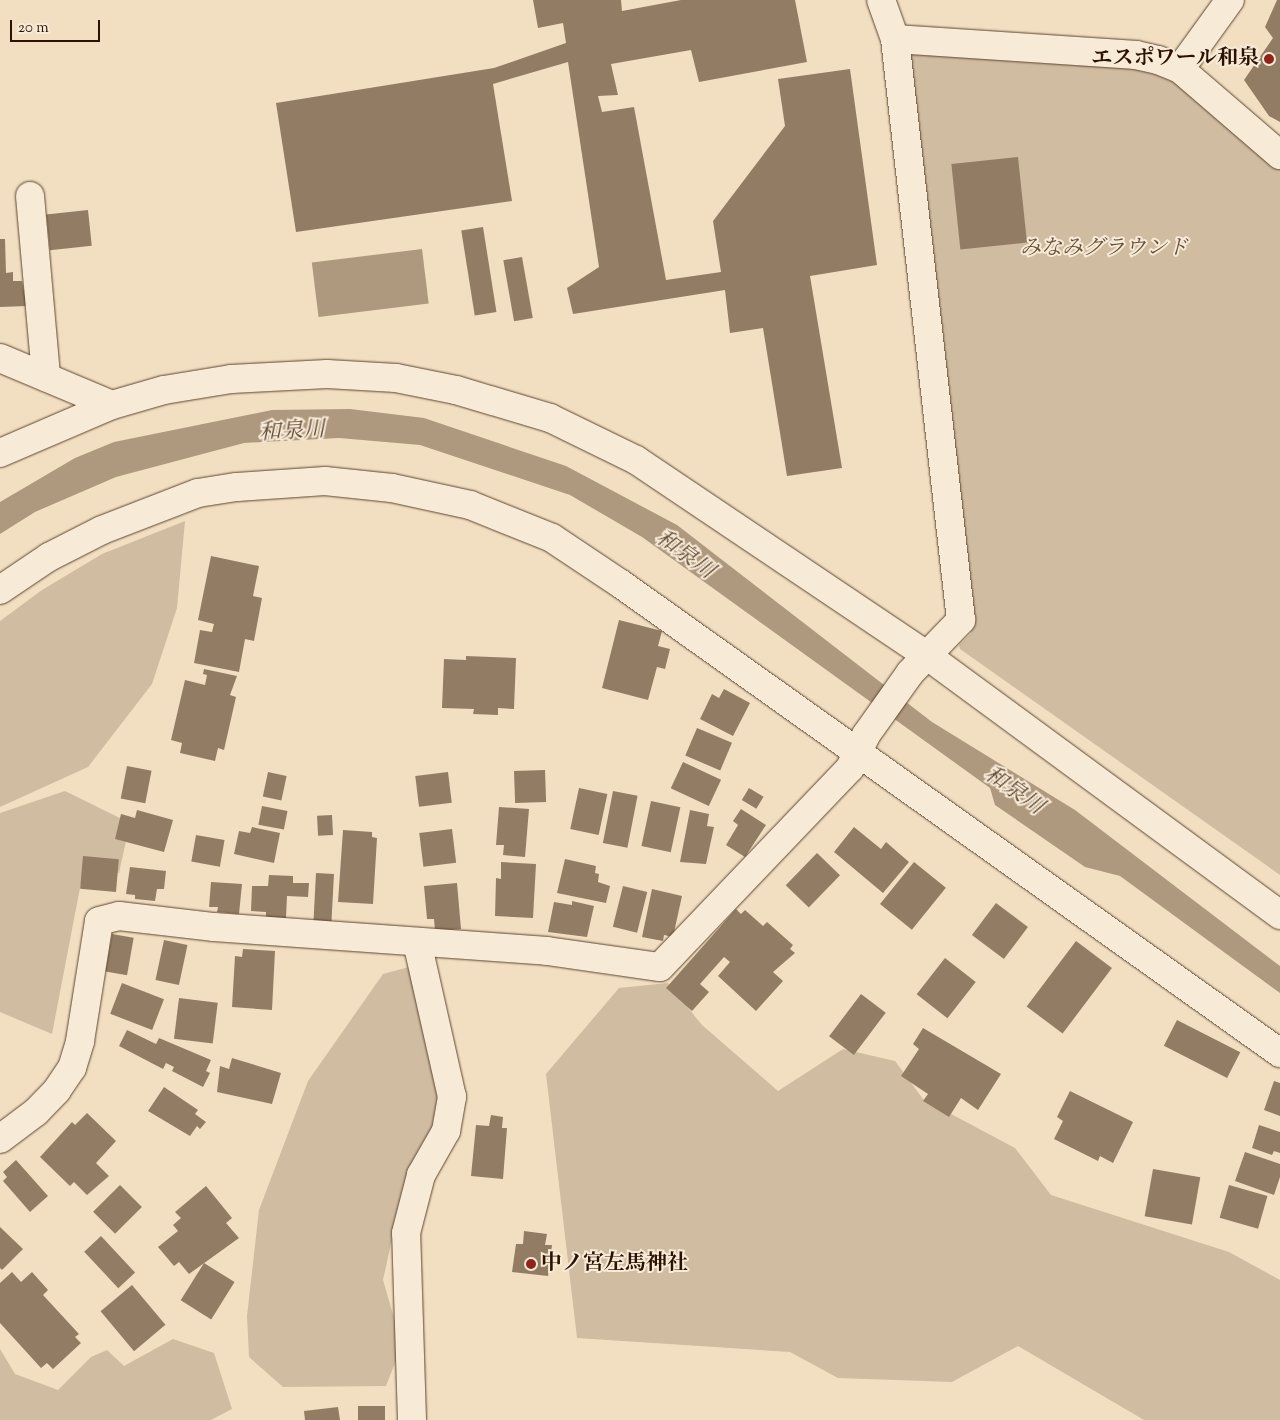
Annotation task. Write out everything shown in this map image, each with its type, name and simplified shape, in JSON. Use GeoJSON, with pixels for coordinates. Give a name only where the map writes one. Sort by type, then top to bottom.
{"type":"FeatureCollection","features":[{"type":"Feature","properties":{"kind":"street"},"geometry":{"type":"LineString","coordinates":[[0,1139],[36,1112],[57,1090],[72,1068],[80,1041],[99,920],[119,916],[214,927],[547,951],[660,967],[836,785],[862,743],[918,664],[961,620],[895,39],[881,0]]}},
{"type":"Feature","properties":{"kind":"street"},"geometry":{"type":"LineString","coordinates":[[1180,69],[1230,0]]}},
{"type":"Feature","properties":{"kind":"street"},"geometry":{"type":"LineString","coordinates":[[895,39],[1136,55],[1180,69],[1280,155]]}},
{"type":"Feature","properties":{"kind":"street"},"geometry":{"type":"LineString","coordinates":[[30,196],[46,377]]}},
{"type":"Feature","properties":{"kind":"street"},"geometry":{"type":"LineString","coordinates":[[0,358],[112,405]]}},
{"type":"Feature","properties":{"kind":"street"},"geometry":{"type":"LineString","coordinates":[[0,453],[112,405],[164,390],[230,379],[327,374],[396,378],[456,390],[550,418],[636,460],[918,664],[1280,915]]}},
{"type":"Feature","properties":{"kind":"street"},"geometry":{"type":"LineString","coordinates":[[0,590],[49,557],[102,530],[198,493],[237,487],[325,481],[392,488],[470,505],[552,538],[862,743],[1280,1053]]}},
{"type":"Feature","properties":{"kind":"street"},"geometry":{"type":"LineString","coordinates":[[412,1420],[406,1233],[421,1175],[446,1131],[452,1097],[417,942]]}},
{"type":"Feature","properties":{"kind":"green space","name":"みなみグラウンド"},"geometry":{"type":"Polygon","coordinates":[[[911,49],[1150,70],[1162,74],[1226,117],[1280,166],[1280,875],[960,649],[959,645],[971,633],[903,61],[911,49]]]}},
{"type":"Feature","properties":{"kind":"green space"},"geometry":{"type":"Polygon","coordinates":[[[185,521],[177,608],[152,684],[88,767],[0,807],[0,621],[42,590],[102,554],[185,521]]]}},
{"type":"Feature","properties":{"kind":"green space"},"geometry":{"type":"Polygon","coordinates":[[[65,791],[130,823],[119,873],[84,867],[52,1034],[0,1012],[0,813],[65,791]]]}},
{"type":"Feature","properties":{"kind":"green space"},"geometry":{"type":"Polygon","coordinates":[[[409,967],[439,1071],[436,1131],[401,1198],[383,1280],[402,1345],[386,1386],[283,1387],[249,1357],[247,1316],[259,1210],[308,1081],[383,974],[409,967]]]}},
{"type":"Feature","properties":{"kind":"green space"},"geometry":{"type":"Polygon","coordinates":[[[668,983],[702,1025],[778,1091],[843,1049],[895,1061],[923,1099],[1015,1148],[1051,1195],[1229,1252],[1280,1280],[1280,1420],[1144,1420],[1018,1346],[952,1382],[838,1378],[790,1352],[577,1338],[546,1074],[619,988],[668,983]]]}},
{"type":"Feature","properties":{"kind":"green space"},"geometry":{"type":"Polygon","coordinates":[[[173,1339],[214,1353],[232,1409],[211,1420],[0,1420],[0,1349],[15,1374],[58,1390],[91,1357],[107,1350],[124,1366],[173,1339]]]}},
{"type":"Feature","properties":{"kind":"water"},"geometry":{"type":"Polygon","coordinates":[[[422,249],[429,304],[319,317],[312,263],[422,249]]]}},
{"type":"Feature","properties":{"kind":"water","name":"和泉川"},"geometry":{"type":"Polygon","coordinates":[[[350,409],[424,418],[566,466],[677,525],[932,722],[1075,810],[1280,966],[1280,993],[1120,876],[1085,867],[995,805],[990,788],[642,537],[570,495],[420,445],[339,438],[244,443],[116,477],[35,512],[0,534],[0,502],[75,458],[114,442],[272,410],[350,409]]]}},
{"type":"Feature","properties":{"kind":"building"},"geometry":{"type":"Polygon","coordinates":[[[533,0],[621,0],[622,11],[681,0],[795,0],[807,62],[699,82],[691,50],[611,64],[618,95],[598,96],[602,112],[634,107],[666,280],[721,272],[713,221],[785,126],[778,79],[850,69],[877,265],[810,276],[842,468],[787,476],[763,328],[730,333],[725,290],[573,314],[567,288],[599,267],[568,62],[493,84],[512,201],[296,232],[276,103],[494,68],[566,43],[563,23],[538,28],[533,0]]]}},
{"type":"Feature","properties":{"kind":"building","name":"エスポワール和泉"},"geometry":{"type":"Polygon","coordinates":[[[1277,0],[1280,0],[1280,122],[1269,116],[1244,80],[1273,38],[1265,27],[1277,0]]]}},
{"type":"Feature","properties":{"kind":"building"},"geometry":{"type":"Polygon","coordinates":[[[1018,157],[1027,243],[960,250],[951,164],[1018,157]]]}},
{"type":"Feature","properties":{"kind":"building"},"geometry":{"type":"Polygon","coordinates":[[[88,210],[92,246],[50,250],[46,214],[88,210]]]}},
{"type":"Feature","properties":{"kind":"building"},"geometry":{"type":"Polygon","coordinates":[[[483,227],[496,312],[475,315],[461,230],[483,227]]]}},
{"type":"Feature","properties":{"kind":"building"},"geometry":{"type":"Polygon","coordinates":[[[0,239],[5,239],[6,273],[13,272],[13,281],[22,281],[27,306],[0,307],[0,239]]]}},
{"type":"Feature","properties":{"kind":"building"},"geometry":{"type":"Polygon","coordinates":[[[522,257],[533,318],[514,321],[503,260],[522,257]]]}},
{"type":"Feature","properties":{"kind":"building"},"geometry":{"type":"Polygon","coordinates":[[[211,556],[259,566],[253,596],[262,598],[254,641],[245,639],[239,672],[194,663],[200,630],[212,632],[214,624],[198,620],[211,556]]]}},
{"type":"Feature","properties":{"kind":"building"},"geometry":{"type":"Polygon","coordinates":[[[619,620],[662,631],[658,646],[670,649],[665,669],[657,667],[648,700],[602,688],[619,620]]]}},
{"type":"Feature","properties":{"kind":"building"},"geometry":{"type":"Polygon","coordinates":[[[466,656],[516,658],[514,709],[498,708],[498,715],[473,714],[474,709],[442,708],[444,659],[466,660],[466,656]]]}},
{"type":"Feature","properties":{"kind":"building"},"geometry":{"type":"Polygon","coordinates":[[[204,669],[237,676],[230,695],[236,697],[224,750],[218,748],[215,761],[180,753],[182,743],[171,740],[185,680],[205,685],[207,675],[203,674],[204,669]]]}},
{"type":"Feature","properties":{"kind":"building"},"geometry":{"type":"Polygon","coordinates":[[[724,689],[750,703],[733,736],[700,719],[712,694],[719,698],[724,689]]]}},
{"type":"Feature","properties":{"kind":"building"},"geometry":{"type":"Polygon","coordinates":[[[697,728],[732,743],[720,770],[685,756],[697,728]]]}},
{"type":"Feature","properties":{"kind":"building"},"geometry":{"type":"Polygon","coordinates":[[[683,762],[721,780],[709,806],[671,788],[683,762]]]}},
{"type":"Feature","properties":{"kind":"building"},"geometry":{"type":"Polygon","coordinates":[[[127,766],[152,771],[145,803],[121,798],[127,766]]]}},
{"type":"Feature","properties":{"kind":"building"},"geometry":{"type":"Polygon","coordinates":[[[545,770],[546,802],[515,803],[514,771],[545,770]]]}},
{"type":"Feature","properties":{"kind":"building"},"geometry":{"type":"Polygon","coordinates":[[[268,772],[287,776],[281,800],[263,796],[268,772]]]}},
{"type":"Feature","properties":{"kind":"building"},"geometry":{"type":"Polygon","coordinates":[[[448,772],[452,803],[419,807],[415,776],[448,772]]]}},
{"type":"Feature","properties":{"kind":"building"},"geometry":{"type":"Polygon","coordinates":[[[579,788],[607,794],[599,835],[570,829],[579,788]]]}},
{"type":"Feature","properties":{"kind":"building"},"geometry":{"type":"Polygon","coordinates":[[[749,788],[764,797],[756,809],[742,800],[749,788]]]}},
{"type":"Feature","properties":{"kind":"building"},"geometry":{"type":"Polygon","coordinates":[[[613,791],[638,796],[627,848],[603,843],[613,791]]]}},
{"type":"Feature","properties":{"kind":"building"},"geometry":{"type":"Polygon","coordinates":[[[651,801],[680,807],[671,852],[641,846],[651,801]]]}},
{"type":"Feature","properties":{"kind":"building"},"geometry":{"type":"Polygon","coordinates":[[[262,806],[288,811],[284,830],[258,825],[262,806]]]}},
{"type":"Feature","properties":{"kind":"building"},"geometry":{"type":"Polygon","coordinates":[[[499,807],[529,809],[525,857],[503,855],[504,845],[496,845],[499,807]]]}},
{"type":"Feature","properties":{"kind":"building"},"geometry":{"type":"Polygon","coordinates":[[[741,809],[766,825],[745,857],[726,845],[738,825],[733,821],[741,809]]]}},
{"type":"Feature","properties":{"kind":"building"},"geometry":{"type":"Polygon","coordinates":[[[137,810],[173,820],[164,852],[115,839],[121,814],[135,818],[137,810]]]}},
{"type":"Feature","properties":{"kind":"building"},"geometry":{"type":"Polygon","coordinates":[[[690,810],[709,814],[707,826],[714,827],[706,864],[680,862],[690,810]]]}},
{"type":"Feature","properties":{"kind":"building"},"geometry":{"type":"Polygon","coordinates":[[[332,815],[333,835],[318,836],[317,816],[332,815]]]}},
{"type":"Feature","properties":{"kind":"building"},"geometry":{"type":"Polygon","coordinates":[[[252,827],[280,833],[274,863],[234,854],[239,831],[250,833],[252,827]]]}},
{"type":"Feature","properties":{"kind":"building"},"geometry":{"type":"Polygon","coordinates":[[[854,827],[881,849],[886,842],[909,862],[883,893],[834,852],[854,827]]]}},
{"type":"Feature","properties":{"kind":"building"},"geometry":{"type":"Polygon","coordinates":[[[452,829],[456,863],[423,867],[419,833],[452,829]]]}},
{"type":"Feature","properties":{"kind":"building"},"geometry":{"type":"Polygon","coordinates":[[[343,830],[372,832],[372,837],[377,838],[373,904],[338,902],[343,830]]]}},
{"type":"Feature","properties":{"kind":"building"},"geometry":{"type":"Polygon","coordinates":[[[196,835],[225,840],[220,867],[191,862],[196,835]]]}},
{"type":"Feature","properties":{"kind":"building"},"geometry":{"type":"Polygon","coordinates":[[[817,853],[840,875],[809,908],[786,885],[817,853]]]}},
{"type":"Feature","properties":{"kind":"building"},"geometry":{"type":"Polygon","coordinates":[[[83,856],[119,859],[116,892],[80,889],[83,856]]]}},
{"type":"Feature","properties":{"kind":"building"},"geometry":{"type":"Polygon","coordinates":[[[565,859],[596,866],[595,873],[599,874],[598,882],[610,886],[606,903],[557,893],[565,859]]]}},
{"type":"Feature","properties":{"kind":"building"},"geometry":{"type":"Polygon","coordinates":[[[501,862],[536,864],[533,918],[495,916],[496,878],[501,879],[501,862]]]}},
{"type":"Feature","properties":{"kind":"building"},"geometry":{"type":"Polygon","coordinates":[[[914,862],[946,888],[912,930],[880,904],[914,862]]]}},
{"type":"Feature","properties":{"kind":"building"},"geometry":{"type":"Polygon","coordinates":[[[130,867],[166,871],[164,889],[157,889],[155,901],[135,899],[135,895],[126,894],[130,867]]]}},
{"type":"Feature","properties":{"kind":"building"},"geometry":{"type":"Polygon","coordinates":[[[316,873],[334,874],[331,926],[313,925],[316,873]]]}},
{"type":"Feature","properties":{"kind":"building"},"geometry":{"type":"Polygon","coordinates":[[[269,875],[293,876],[293,883],[309,883],[308,897],[287,896],[286,918],[266,918],[266,912],[251,911],[252,886],[268,886],[269,875]]]}},
{"type":"Feature","properties":{"kind":"building"},"geometry":{"type":"Polygon","coordinates":[[[211,882],[242,884],[239,914],[217,912],[218,907],[209,907],[211,882]]]}},
{"type":"Feature","properties":{"kind":"building"},"geometry":{"type":"Polygon","coordinates":[[[457,883],[461,929],[435,931],[434,919],[427,919],[424,886],[457,883]]]}},
{"type":"Feature","properties":{"kind":"building"},"geometry":{"type":"Polygon","coordinates":[[[623,886],[647,892],[637,933],[613,927],[623,886]]]}},
{"type":"Feature","properties":{"kind":"building"},"geometry":{"type":"Polygon","coordinates":[[[652,889],[682,896],[673,937],[664,935],[663,941],[642,937],[652,889]]]}},
{"type":"Feature","properties":{"kind":"building"},"geometry":{"type":"Polygon","coordinates":[[[572,901],[594,906],[587,937],[548,932],[554,902],[572,905],[572,901]]]}},
{"type":"Feature","properties":{"kind":"building"},"geometry":{"type":"Polygon","coordinates":[[[996,903],[1028,927],[1004,959],[972,935],[996,903]]]}},
{"type":"Feature","properties":{"kind":"building"},"geometry":{"type":"Polygon","coordinates":[[[736,909],[741,914],[745,910],[763,926],[767,922],[793,945],[790,949],[795,953],[773,972],[783,981],[756,1011],[718,976],[730,962],[724,957],[700,984],[709,992],[692,1011],[666,988],[736,909]]]}},
{"type":"Feature","properties":{"kind":"building"},"geometry":{"type":"Polygon","coordinates":[[[112,934],[134,938],[127,975],[105,971],[112,934]]]}},
{"type":"Feature","properties":{"kind":"building"},"geometry":{"type":"Polygon","coordinates":[[[164,940],[187,945],[179,985],[155,980],[164,940]]]}},
{"type":"Feature","properties":{"kind":"building"},"geometry":{"type":"Polygon","coordinates":[[[1076,941],[1112,968],[1063,1034],[1027,1006],[1076,941]]]}},
{"type":"Feature","properties":{"kind":"building"},"geometry":{"type":"Polygon","coordinates":[[[243,949],[275,951],[272,1010],[232,1007],[235,956],[242,957],[243,949]]]}},
{"type":"Feature","properties":{"kind":"building"},"geometry":{"type":"Polygon","coordinates":[[[945,958],[976,982],[947,1018],[917,994],[945,958]]]}},
{"type":"Feature","properties":{"kind":"building"},"geometry":{"type":"Polygon","coordinates":[[[122,983],[164,999],[152,1030],[110,1014],[122,983]]]}},
{"type":"Feature","properties":{"kind":"building"},"geometry":{"type":"Polygon","coordinates":[[[861,994],[886,1013],[854,1055],[829,1036],[861,994]]]}},
{"type":"Feature","properties":{"kind":"building"},"geometry":{"type":"Polygon","coordinates":[[[179,998],[218,1003],[213,1043],[174,1039],[179,998]]]}},
{"type":"Feature","properties":{"kind":"building"},"geometry":{"type":"Polygon","coordinates":[[[1177,1020],[1240,1052],[1227,1078],[1164,1046],[1177,1020]]]}},
{"type":"Feature","properties":{"kind":"building"},"geometry":{"type":"Polygon","coordinates":[[[923,1028],[1001,1074],[978,1110],[961,1098],[949,1117],[923,1101],[928,1094],[901,1076],[919,1049],[913,1044],[923,1028]]]}},
{"type":"Feature","properties":{"kind":"building"},"geometry":{"type":"Polygon","coordinates":[[[127,1030],[156,1044],[159,1038],[211,1060],[206,1071],[210,1073],[203,1087],[172,1071],[174,1067],[166,1063],[163,1069],[119,1046],[127,1030]]]}},
{"type":"Feature","properties":{"kind":"building"},"geometry":{"type":"Polygon","coordinates":[[[232,1058],[281,1073],[272,1104],[217,1092],[220,1066],[229,1069],[232,1058]]]}},
{"type":"Feature","properties":{"kind":"building"},"geometry":{"type":"Polygon","coordinates":[[[1274,1081],[1280,1083],[1280,1116],[1264,1110],[1274,1081]]]}},
{"type":"Feature","properties":{"kind":"building"},"geometry":{"type":"Polygon","coordinates":[[[164,1087],[198,1110],[195,1114],[206,1122],[200,1129],[197,1126],[190,1136],[148,1111],[164,1087]]]}},
{"type":"Feature","properties":{"kind":"building"},"geometry":{"type":"Polygon","coordinates":[[[1070,1091],[1133,1122],[1113,1163],[1100,1156],[1098,1161],[1054,1139],[1063,1121],[1057,1117],[1070,1091]]]}},
{"type":"Feature","properties":{"kind":"building"},"geometry":{"type":"Polygon","coordinates":[[[87,1113],[116,1141],[96,1163],[109,1176],[87,1195],[74,1182],[70,1186],[40,1157],[72,1122],[75,1125],[87,1113]]]}},
{"type":"Feature","properties":{"kind":"building"},"geometry":{"type":"Polygon","coordinates":[[[491,1115],[503,1117],[502,1128],[507,1128],[503,1179],[471,1176],[476,1125],[489,1126],[491,1115]]]}},
{"type":"Feature","properties":{"kind":"building"},"geometry":{"type":"Polygon","coordinates":[[[1259,1125],[1280,1132],[1280,1153],[1274,1151],[1272,1155],[1252,1148],[1259,1125]]]}},
{"type":"Feature","properties":{"kind":"building"},"geometry":{"type":"Polygon","coordinates":[[[1245,1152],[1280,1164],[1280,1177],[1274,1195],[1235,1181],[1245,1152]]]}},
{"type":"Feature","properties":{"kind":"building"},"geometry":{"type":"Polygon","coordinates":[[[16,1160],[48,1196],[30,1212],[3,1181],[7,1177],[3,1172],[16,1160]]]}},
{"type":"Feature","properties":{"kind":"building"},"geometry":{"type":"Polygon","coordinates":[[[1153,1169],[1200,1177],[1192,1225],[1145,1216],[1153,1169]]]}},
{"type":"Feature","properties":{"kind":"building"},"geometry":{"type":"Polygon","coordinates":[[[120,1185],[142,1207],[115,1234],[93,1212],[120,1185]]]}},
{"type":"Feature","properties":{"kind":"building"},"geometry":{"type":"Polygon","coordinates":[[[1229,1185],[1267,1196],[1258,1229],[1220,1218],[1229,1185]]]}},
{"type":"Feature","properties":{"kind":"building"},"geometry":{"type":"Polygon","coordinates":[[[206,1186],[232,1218],[226,1223],[239,1238],[189,1274],[179,1262],[174,1266],[158,1247],[178,1231],[173,1225],[181,1218],[175,1212],[206,1186]]]}},
{"type":"Feature","properties":{"kind":"building"},"geometry":{"type":"Polygon","coordinates":[[[0,1227],[23,1249],[2,1270],[0,1268],[0,1227]]]}},
{"type":"Feature","properties":{"kind":"building"},"geometry":{"type":"Polygon","coordinates":[[[524,1231],[547,1234],[545,1245],[552,1245],[548,1276],[512,1272],[516,1244],[523,1244],[524,1231]]]}},
{"type":"Feature","properties":{"kind":"building"},"geometry":{"type":"Polygon","coordinates":[[[101,1236],[135,1273],[118,1288],[84,1252],[101,1236]]]}},
{"type":"Feature","properties":{"kind":"building"},"geometry":{"type":"Polygon","coordinates":[[[204,1263],[235,1282],[211,1319],[181,1300],[204,1263]]]}},
{"type":"Feature","properties":{"kind":"building"},"geometry":{"type":"Polygon","coordinates":[[[12,1272],[21,1282],[32,1272],[48,1290],[43,1295],[79,1334],[75,1337],[81,1343],[53,1369],[47,1363],[41,1368],[0,1323],[0,1283],[12,1272]]]}},
{"type":"Feature","properties":{"kind":"building"},"geometry":{"type":"Polygon","coordinates":[[[132,1285],[165,1325],[134,1351],[101,1311],[132,1285]]]}},
{"type":"Feature","properties":{"kind":"building"},"geometry":{"type":"Polygon","coordinates":[[[358,1406],[385,1406],[385,1420],[358,1420],[358,1406]]]}},
{"type":"Feature","properties":{"kind":"building"},"geometry":{"type":"Polygon","coordinates":[[[338,1407],[340,1420],[305,1420],[304,1411],[338,1407]]]}},
{"type":"Feature","properties":{"kind":"place","name":"エスポワール和泉"},"geometry":{"type":"Point","coordinates":[1269,59]}},
{"type":"Feature","properties":{"kind":"place","name":"中ノ宮左馬神社"},"geometry":{"type":"Point","coordinates":[531,1264]}}]}
